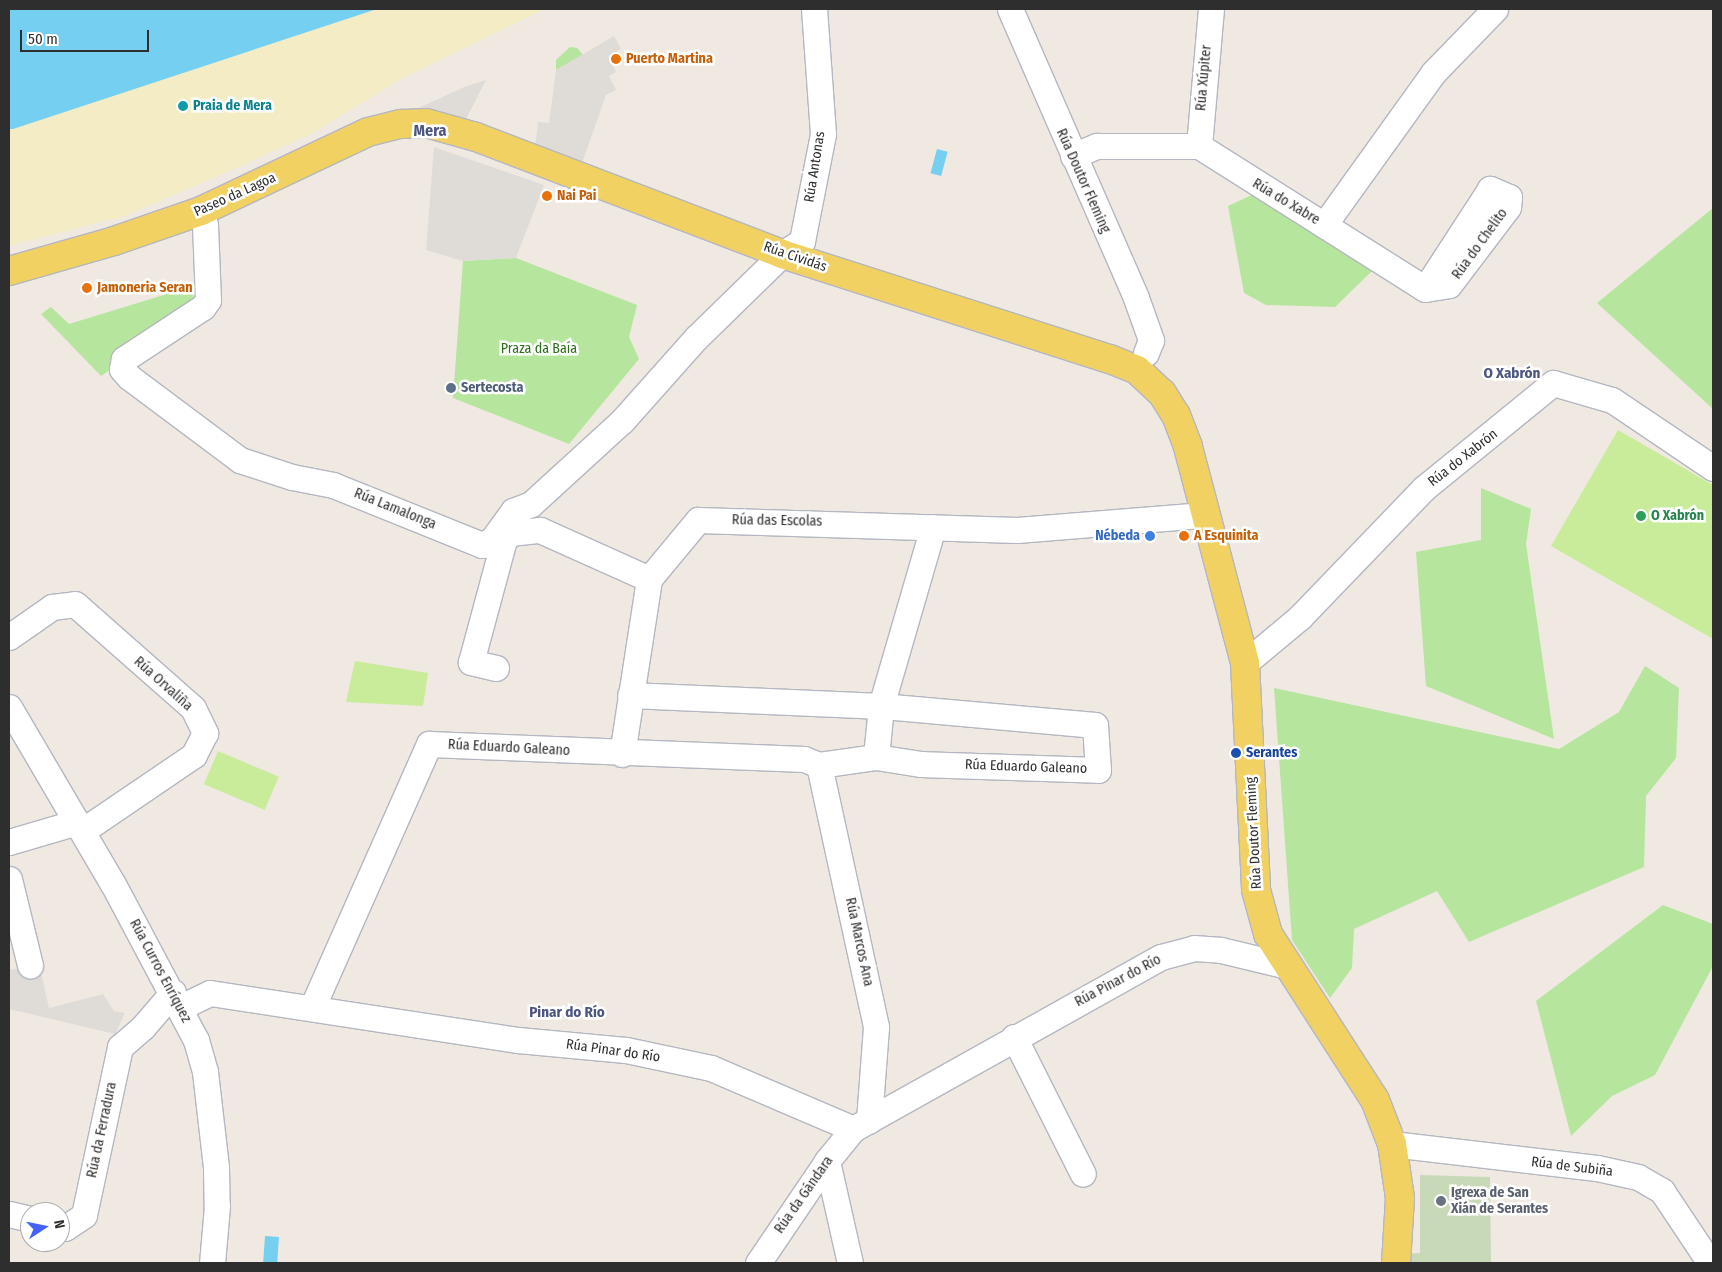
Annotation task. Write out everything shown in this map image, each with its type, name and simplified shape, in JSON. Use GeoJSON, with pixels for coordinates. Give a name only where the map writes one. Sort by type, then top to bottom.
{"type":"FeatureCollection","features":[{"type":"Feature","properties":{"kind":"main road","name":"Paseo da Lagoa"},"geometry":{"type":"LineString","coordinates":[[9,271],[114,241],[201,211],[383,127],[426,123],[457,130]]}},
{"type":"Feature","properties":{"kind":"main road","name":"Rúa Cividás"},"geometry":{"type":"LineString","coordinates":[[457,130],[782,254],[1110,359],[1145,368]]}},
{"type":"Feature","properties":{"kind":"main road","name":"Rúa Doutor Fleming"},"geometry":{"type":"LineString","coordinates":[[1145,368],[1176,415],[1188,447],[1245,663],[1256,890],[1268,934],[1375,1100],[1392,1144],[1400,1198],[1396,1263]]}},
{"type":"Feature","properties":{"kind":"street","name":"Rúa Antonas"},"geometry":{"type":"LineString","coordinates":[[782,254],[802,241],[823,134],[814,9]]}},
{"type":"Feature","properties":{"kind":"street","name":"Rúa Doutor Fleming"},"geometry":{"type":"LineString","coordinates":[[1010,9],[1151,340],[1145,368]]}},
{"type":"Feature","properties":{"kind":"street","name":"Rúa Xúpiter"},"geometry":{"type":"LineString","coordinates":[[1199,146],[1211,9]]}},
{"type":"Feature","properties":{"kind":"street","name":"Rúa do Xabre"},"geometry":{"type":"LineString","coordinates":[[1199,146],[1324,225],[1434,72],[1495,9]]}},
{"type":"Feature","properties":{"kind":"street"},"geometry":{"type":"LineString","coordinates":[[1073,156],[1097,146],[1199,146]]}},
{"type":"Feature","properties":{"kind":"street","name":"Rúa Lamalonga"},"geometry":{"type":"LineString","coordinates":[[201,211],[205,225],[208,300],[203,307],[124,359],[122,369],[128,377],[240,460],[292,477],[333,485],[482,545],[492,540],[513,511],[531,504],[622,421],[696,338],[782,254]]}},
{"type":"Feature","properties":{"kind":"street"},"geometry":{"type":"LineString","coordinates":[[1324,225],[1425,289]]}},
{"type":"Feature","properties":{"kind":"street","name":"Rúa do Xabrón"},"geometry":{"type":"LineString","coordinates":[[1245,663],[1300,617],[1423,489],[1553,383],[1612,400],[1713,468]]}},
{"type":"Feature","properties":{"kind":"street","name":"Rúa das Escolas"},"geometry":{"type":"LineString","coordinates":[[649,579],[698,520],[1017,530],[1205,515]]}},
{"type":"Feature","properties":{"kind":"street"},"geometry":{"type":"LineString","coordinates":[[876,757],[882,706],[933,527]]}},
{"type":"Feature","properties":{"kind":"street"},"geometry":{"type":"LineString","coordinates":[[496,668],[471,662],[504,540],[510,533],[540,530],[649,579],[622,754]]}},
{"type":"Feature","properties":{"kind":"street","name":"Rúa Orvaliña"},"geometry":{"type":"LineString","coordinates":[[9,637],[52,607],[75,604],[193,708],[205,733],[194,755],[80,827]]}},
{"type":"Feature","properties":{"kind":"street","name":"Rúa Eduardo Galeano"},"geometry":{"type":"LineString","coordinates":[[312,1008],[429,744],[622,754],[804,759],[820,765],[876,757],[921,764],[1098,770],[1095,725],[882,706],[630,695]]}},
{"type":"Feature","properties":{"kind":"street","name":"Rúa Curros Enríquez"},"geometry":{"type":"LineString","coordinates":[[9,707],[80,827],[180,1006],[205,1072],[216,1167],[217,1206],[212,1263]]}},
{"type":"Feature","properties":{"kind":"street","name":"Rúa Marcos Ana"},"geometry":{"type":"LineString","coordinates":[[820,765],[876,1027],[861,1125]]}},
{"type":"Feature","properties":{"kind":"street"},"geometry":{"type":"LineString","coordinates":[[9,842],[80,827]]}},
{"type":"Feature","properties":{"kind":"street"},"geometry":{"type":"LineString","coordinates":[[9,879],[30,965]]}},
{"type":"Feature","properties":{"kind":"street","name":"Rúa Pinar do Río"},"geometry":{"type":"LineString","coordinates":[[180,1006],[210,993],[518,1040],[626,1050],[711,1068],[861,1125],[1014,1037],[1161,957],[1194,948],[1221,950],[1287,966]]}},
{"type":"Feature","properties":{"kind":"street","name":"Rúa da Ferradura"},"geometry":{"type":"LineString","coordinates":[[70,1225],[84,1215],[120,1047],[143,1027],[180,1006]]}},
{"type":"Feature","properties":{"kind":"street"},"geometry":{"type":"LineString","coordinates":[[1014,1037],[1083,1174]]}},
{"type":"Feature","properties":{"kind":"street","name":"Rúa da Gándara"},"geometry":{"type":"LineString","coordinates":[[758,1263],[827,1161],[861,1125]]}},
{"type":"Feature","properties":{"kind":"street","name":"Rúa de Subiña"},"geometry":{"type":"LineString","coordinates":[[1392,1144],[1597,1168],[1638,1177],[1662,1191],[1710,1263]]}},
{"type":"Feature","properties":{"kind":"street"},"geometry":{"type":"LineString","coordinates":[[827,1161],[850,1263]]}},
{"type":"Feature","properties":{"kind":"green space"},"geometry":{"type":"Polygon","coordinates":[[[570,47],[577,48],[583,55],[556,70],[556,60],[570,47]]]}},
{"type":"Feature","properties":{"kind":"green space"},"geometry":{"type":"Polygon","coordinates":[[[1252,195],[1374,269],[1335,307],[1266,305],[1244,293],[1228,206],[1252,195]]]}},
{"type":"Feature","properties":{"kind":"green space"},"geometry":{"type":"Polygon","coordinates":[[[1713,208],[1713,409],[1597,303],[1713,208]]]}},
{"type":"Feature","properties":{"kind":"green space","name":"Praza da Baía"},"geometry":{"type":"Polygon","coordinates":[[[516,258],[637,305],[629,337],[639,359],[569,444],[453,398],[463,261],[516,258]]]}},
{"type":"Feature","properties":{"kind":"green space"},"geometry":{"type":"Polygon","coordinates":[[[193,286],[193,314],[101,376],[41,314],[51,307],[69,324],[193,286]]]}},
{"type":"Feature","properties":{"kind":"green space","name":"O Xabrón"},"geometry":{"type":"Polygon","coordinates":[[[1618,430],[1713,485],[1713,639],[1551,546],[1618,430]]]}},
{"type":"Feature","properties":{"kind":"green space"},"geometry":{"type":"Polygon","coordinates":[[[1481,488],[1531,509],[1526,544],[1554,739],[1426,686],[1416,552],[1481,540],[1481,488]]]}},
{"type":"Feature","properties":{"kind":"green space"},"geometry":{"type":"Polygon","coordinates":[[[355,661],[428,673],[423,706],[346,702],[355,661]]]}},
{"type":"Feature","properties":{"kind":"green space"},"geometry":{"type":"Polygon","coordinates":[[[1645,666],[1679,688],[1676,758],[1646,796],[1644,867],[1469,942],[1437,891],[1354,929],[1352,968],[1330,998],[1292,940],[1274,688],[1559,749],[1619,712],[1645,666]]]}},
{"type":"Feature","properties":{"kind":"green space"},"geometry":{"type":"Polygon","coordinates":[[[218,751],[279,777],[265,810],[204,784],[218,751]]]}},
{"type":"Feature","properties":{"kind":"green space"},"geometry":{"type":"Polygon","coordinates":[[[1663,905],[1713,924],[1713,966],[1655,1075],[1612,1096],[1571,1136],[1536,1001],[1663,905]]]}},
{"type":"Feature","properties":{"kind":"green space"},"geometry":{"type":"Polygon","coordinates":[[[1420,1175],[1490,1177],[1491,1263],[1405,1263],[1405,1254],[1420,1253],[1420,1175]]]}},
{"type":"Feature","properties":{"kind":"sand","name":"Praia de Mera"},"geometry":{"type":"Polygon","coordinates":[[[243,9],[545,9],[403,78],[311,134],[225,173],[125,216],[9,246],[9,31],[243,9]]]}},
{"type":"Feature","properties":{"kind":"shaded area"},"geometry":{"type":"Polygon","coordinates":[[[614,36],[621,49],[608,57],[616,72],[609,76],[616,90],[606,95],[581,166],[535,148],[538,122],[549,123],[556,70],[614,36]]]}},
{"type":"Feature","properties":{"kind":"shaded area"},"geometry":{"type":"Polygon","coordinates":[[[486,80],[466,119],[412,111],[464,87],[486,80]]]}},
{"type":"Feature","properties":{"kind":"shaded area"},"geometry":{"type":"Polygon","coordinates":[[[434,147],[544,185],[516,258],[463,261],[426,250],[434,147]]]}},
{"type":"Feature","properties":{"kind":"shaded area"},"geometry":{"type":"Polygon","coordinates":[[[39,964],[49,1008],[103,994],[114,1011],[125,1013],[115,1034],[9,1009],[9,970],[39,964]]]}},
{"type":"Feature","properties":{"kind":"water"},"geometry":{"type":"Polygon","coordinates":[[[9,9],[377,9],[9,129],[9,9]]]}},
{"type":"Feature","properties":{"kind":"water"},"geometry":{"type":"Polygon","coordinates":[[[937,149],[948,152],[941,176],[931,173],[937,149]]]}},
{"type":"Feature","properties":{"kind":"water"},"geometry":{"type":"Polygon","coordinates":[[[265,1236],[279,1237],[277,1263],[263,1263],[265,1236]]]}},
{"type":"Feature","properties":{"kind":"place","name":"Puerto Martina"},"geometry":{"type":"Point","coordinates":[616,59]}},
{"type":"Feature","properties":{"kind":"place","name":"Praia de Mera"},"geometry":{"type":"Point","coordinates":[183,106]}},
{"type":"Feature","properties":{"kind":"place","name":"Nai Pai"},"geometry":{"type":"Point","coordinates":[547,196]}},
{"type":"Feature","properties":{"kind":"place","name":"Jamoneria Seran"},"geometry":{"type":"Point","coordinates":[87,288]}},
{"type":"Feature","properties":{"kind":"place","name":"Sertecosta"},"geometry":{"type":"Point","coordinates":[451,388]}},
{"type":"Feature","properties":{"kind":"place","name":"O Xabrón"},"geometry":{"type":"Point","coordinates":[1641,516]}},
{"type":"Feature","properties":{"kind":"place","name":"Nébeda"},"geometry":{"type":"Point","coordinates":[1150,536]}},
{"type":"Feature","properties":{"kind":"place","name":"A Esquinita"},"geometry":{"type":"Point","coordinates":[1184,536]}},
{"type":"Feature","properties":{"kind":"place","name":"Serantes"},"geometry":{"type":"Point","coordinates":[1236,753]}},
{"type":"Feature","properties":{"kind":"place","name":"Igrexa de San Xián de Serantes"},"geometry":{"type":"Point","coordinates":[1441,1201]}},
{"type":"Feature","properties":{"kind":"district","name":"Mera"},"geometry":{"type":"Point","coordinates":[430,131]}},
{"type":"Feature","properties":{"kind":"district","name":"O Xabrón"},"geometry":{"type":"Point","coordinates":[1512,374]}},
{"type":"Feature","properties":{"kind":"district","name":"Pinar do Río"},"geometry":{"type":"Point","coordinates":[567,1013]}}]}
